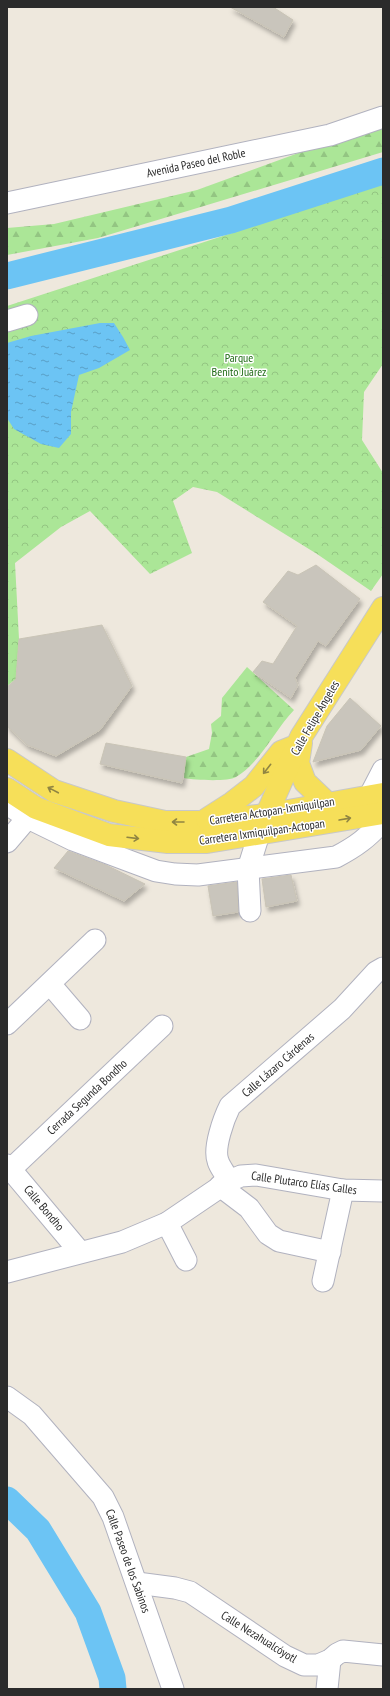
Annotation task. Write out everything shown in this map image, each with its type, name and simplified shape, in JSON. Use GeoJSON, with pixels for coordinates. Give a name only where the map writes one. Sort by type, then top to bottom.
{"type":"FeatureCollection","features":[{"type":"Feature","properties":{"kind":"main road","name":"Calle Felipe Ángeles"},"geometry":{"type":"LineString","coordinates":[[263,824],[299,741],[383,608]]}},
{"type":"Feature","properties":{"kind":"main road"},"geometry":{"type":"LineString","coordinates":[[299,741],[298,763],[305,782],[327,803]]}},
{"type":"Feature","properties":{"kind":"main road"},"geometry":{"type":"LineString","coordinates":[[203,822],[232,804],[254,786],[281,752],[299,741]]}},
{"type":"Feature","properties":{"kind":"main road","name":"Carretera Actopan-Ixmiquilpan"},"geometry":{"type":"LineString","coordinates":[[7,760],[54,791],[114,812],[165,822],[263,824],[327,803],[378,801]]}},
{"type":"Feature","properties":{"kind":"main road","name":"Carretera Ixmiquilpan-Actopan"},"geometry":{"type":"LineString","coordinates":[[7,789],[32,813],[97,840],[109,835],[168,842],[207,842],[263,824],[378,801]]}},
{"type":"Feature","properties":{"kind":"street","name":"Avenida Paseo del Roble"},"geometry":{"type":"LineString","coordinates":[[7,203],[330,134],[383,117]]}},
{"type":"Feature","properties":{"kind":"street"},"geometry":{"type":"LineString","coordinates":[[7,321],[27,315]]}},
{"type":"Feature","properties":{"kind":"street"},"geometry":{"type":"LineString","coordinates":[[378,801],[383,770]]}},
{"type":"Feature","properties":{"kind":"street"},"geometry":{"type":"LineString","coordinates":[[7,804],[32,813],[7,842]]}},
{"type":"Feature","properties":{"kind":"street"},"geometry":{"type":"LineString","coordinates":[[97,840],[156,871],[198,875],[336,857],[355,847],[369,836],[383,820]]}},
{"type":"Feature","properties":{"kind":"street"},"geometry":{"type":"LineString","coordinates":[[250,911],[248,869],[263,824]]}},
{"type":"Feature","properties":{"kind":"street"},"geometry":{"type":"LineString","coordinates":[[164,872],[168,842]]}},
{"type":"Feature","properties":{"kind":"street"},"geometry":{"type":"LineString","coordinates":[[7,1024],[95,940]]}},
{"type":"Feature","properties":{"kind":"street","name":"Calle Lázaro Cárdenas"},"geometry":{"type":"LineString","coordinates":[[224,1184],[216,1153],[225,1116],[230,1106],[307,1041],[342,1009],[376,972],[383,968]]}},
{"type":"Feature","properties":{"kind":"street"},"geometry":{"type":"LineString","coordinates":[[50,984],[80,1019]]}},
{"type":"Feature","properties":{"kind":"street","name":"Cerrada Segunda Bondho"},"geometry":{"type":"LineString","coordinates":[[9,1167],[162,1026]]}},
{"type":"Feature","properties":{"kind":"street","name":"Calle Bondho"},"geometry":{"type":"LineString","coordinates":[[9,1167],[80,1252]]}},
{"type":"Feature","properties":{"kind":"street","name":"Calle Plutarco Elías Calles"},"geometry":{"type":"LineString","coordinates":[[8,1272],[122,1242],[167,1223],[224,1184],[242,1176],[256,1175],[344,1190],[383,1191]]}},
{"type":"Feature","properties":{"kind":"street"},"geometry":{"type":"LineString","coordinates":[[224,1184],[249,1208],[268,1234],[279,1241],[330,1252]]}},
{"type":"Feature","properties":{"kind":"street"},"geometry":{"type":"LineString","coordinates":[[323,1281],[344,1190]]}},
{"type":"Feature","properties":{"kind":"street"},"geometry":{"type":"LineString","coordinates":[[167,1223],[186,1260]]}},
{"type":"Feature","properties":{"kind":"street","name":"Calle Paseo de los Sabinos"},"geometry":{"type":"LineString","coordinates":[[7,1397],[32,1415],[103,1497],[113,1517],[173,1689]]}},
{"type":"Feature","properties":{"kind":"street","name":"Calle Nezahualcóyotl"},"geometry":{"type":"LineString","coordinates":[[137,1583],[175,1588],[190,1592],[285,1656],[304,1664],[318,1665],[330,1660],[343,1651],[383,1655]]}},
{"type":"Feature","properties":{"kind":"street"},"geometry":{"type":"LineString","coordinates":[[327,1689],[330,1660]]}},
{"type":"Feature","properties":{"kind":"green space"},"geometry":{"type":"Polygon","coordinates":[[[383,129],[383,152],[98,238],[7,255],[7,228],[54,224],[197,190],[323,144],[360,133],[383,129]]]}},
{"type":"Feature","properties":{"kind":"green space","name":"Parque Benito Juárez"},"geometry":{"type":"Polygon","coordinates":[[[383,184],[383,364],[364,392],[362,440],[383,473],[383,574],[371,591],[317,554],[217,492],[193,487],[173,501],[192,553],[150,574],[90,511],[61,527],[15,563],[19,639],[16,679],[7,686],[7,306],[383,184]]]}},
{"type":"Feature","properties":{"kind":"green space"},"geometry":{"type":"Polygon","coordinates":[[[247,667],[294,710],[260,755],[245,771],[236,777],[226,780],[184,778],[186,757],[209,749],[212,733],[211,724],[221,716],[222,698],[247,667]]]}},
{"type":"Feature","properties":{"kind":"water"},"geometry":{"type":"Polygon","coordinates":[[[100,323],[114,323],[130,350],[99,368],[79,375],[71,412],[71,434],[59,448],[41,444],[14,429],[7,418],[7,343],[31,336],[100,323]]]}},
{"type":"Feature","properties":{"kind":"building"},"geometry":{"type":"Polygon","coordinates":[[[230,7],[273,7],[293,20],[284,37],[230,7]]]}},
{"type":"Feature","properties":{"kind":"building"},"geometry":{"type":"Polygon","coordinates":[[[316,565],[360,599],[326,646],[318,641],[295,678],[298,685],[291,698],[253,672],[262,661],[273,664],[297,626],[263,602],[288,571],[298,575],[316,565]]]}},
{"type":"Feature","properties":{"kind":"building"},"geometry":{"type":"Polygon","coordinates":[[[102,625],[132,686],[100,730],[56,756],[27,745],[7,726],[7,687],[16,679],[19,639],[102,625]]]}},
{"type":"Feature","properties":{"kind":"building"},"geometry":{"type":"Polygon","coordinates":[[[350,698],[381,726],[361,750],[313,762],[327,726],[350,698]]]}},
{"type":"Feature","properties":{"kind":"building"},"geometry":{"type":"Polygon","coordinates":[[[106,743],[186,757],[182,783],[100,764],[106,743]]]}},
{"type":"Feature","properties":{"kind":"building"},"geometry":{"type":"Polygon","coordinates":[[[68,851],[106,865],[145,884],[124,901],[54,868],[68,851]]]}},
{"type":"Feature","properties":{"kind":"building"},"geometry":{"type":"Polygon","coordinates":[[[291,875],[297,901],[266,907],[262,879],[291,875]]]}},
{"type":"Feature","properties":{"kind":"building"},"geometry":{"type":"Polygon","coordinates":[[[237,882],[238,912],[213,916],[208,886],[237,882]]]}},
{"type":"Feature","properties":{"kind":"waterway"},"geometry":{"type":"LineString","coordinates":[[7,276],[231,220],[383,171]]}},
{"type":"Feature","properties":{"kind":"waterway"},"geometry":{"type":"LineString","coordinates":[[7,1500],[38,1530],[88,1612],[112,1678],[113,1689]]}}]}
